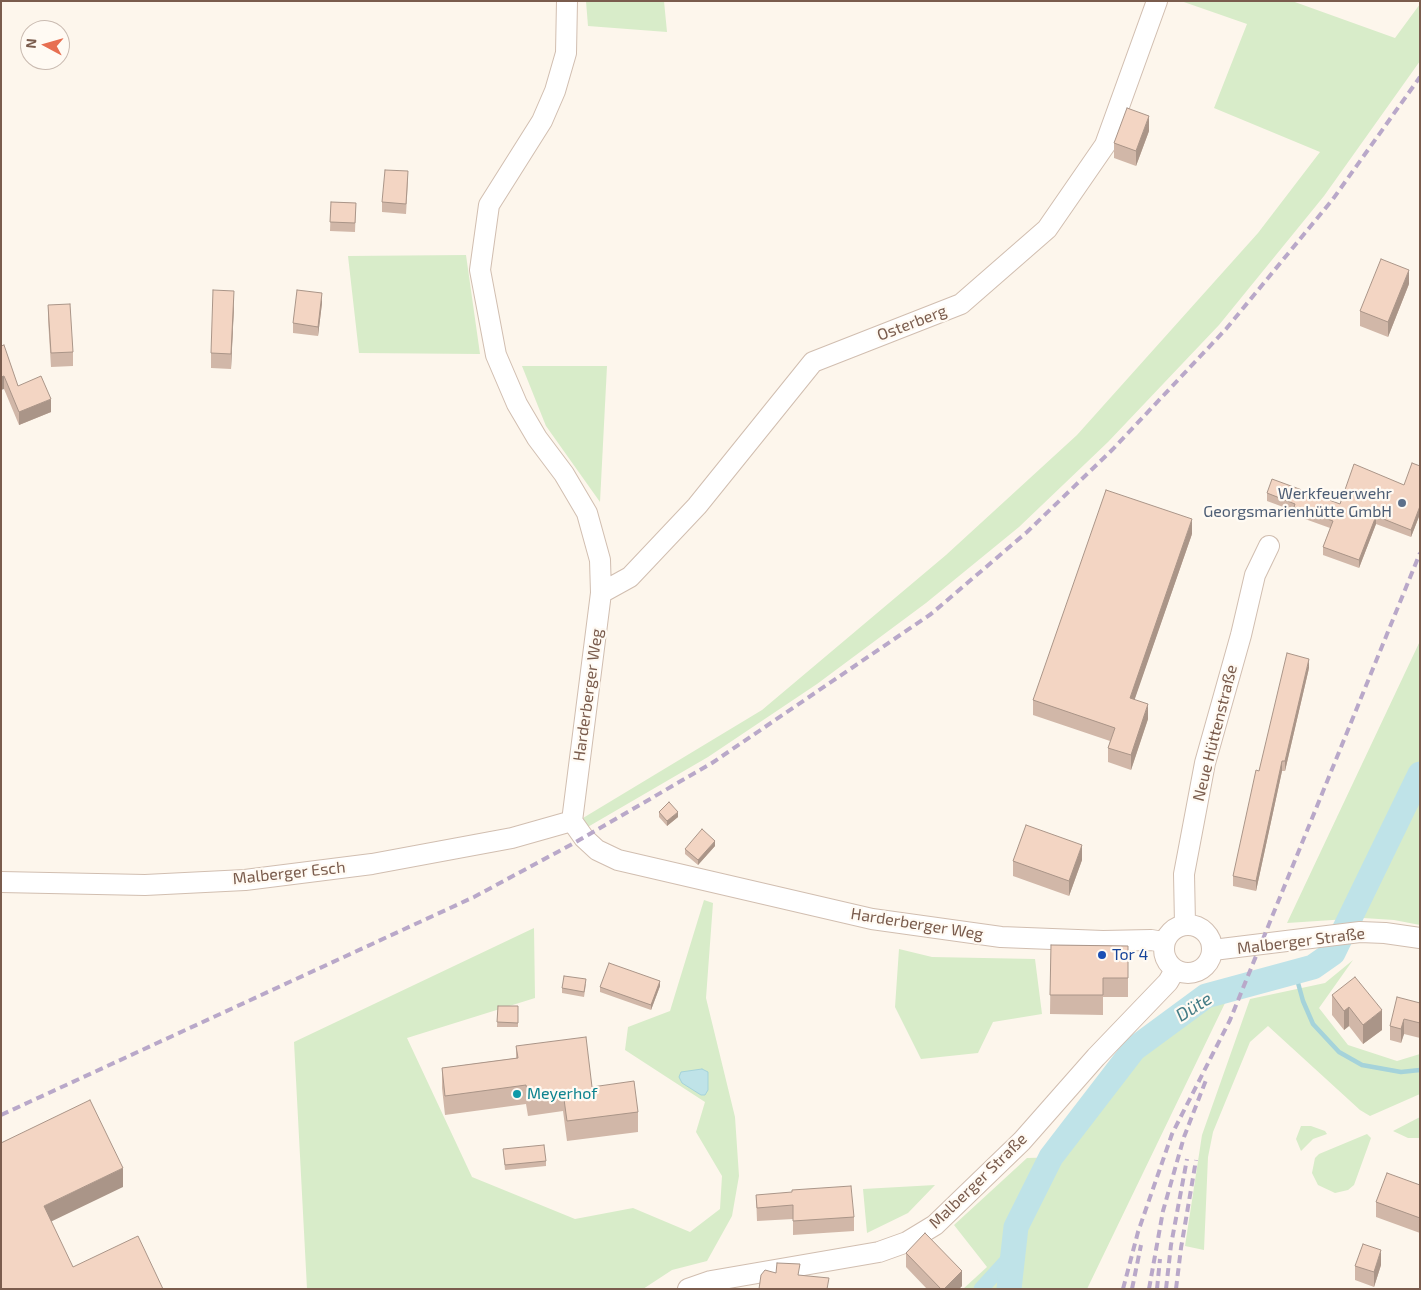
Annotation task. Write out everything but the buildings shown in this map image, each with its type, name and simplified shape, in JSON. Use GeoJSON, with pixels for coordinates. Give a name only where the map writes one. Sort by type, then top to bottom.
{"type":"FeatureCollection","features":[{"type":"Feature","properties":{"kind":"street","name":"Harderberger Weg"},"geometry":{"type":"LineString","coordinates":[[567,1],[566,53],[555,91],[542,121],[489,206],[483,233],[480,270],[496,355],[517,404],[537,438],[564,474],[587,513],[600,560],[601,593],[572,821],[584,838],[597,850],[618,860],[872,919],[1001,937],[1103,941],[1151,940],[1164,942]]}},
{"type":"Feature","properties":{"kind":"street","name":"Osterberg"},"geometry":{"type":"LineString","coordinates":[[601,593],[630,578],[697,506],[813,362],[961,304],[1047,229],[1105,145],[1157,1]]}},
{"type":"Feature","properties":{"kind":"street","name":"Neue Hüttenstraße"},"geometry":{"type":"LineString","coordinates":[[1185,924],[1184,874],[1205,762],[1241,635],[1254,575],[1269,546]]}},
{"type":"Feature","properties":{"kind":"street","name":"Malberger Esch"},"geometry":{"type":"LineString","coordinates":[[1,882],[145,885],[245,880],[372,864],[512,838],[572,821]]}},
{"type":"Feature","properties":{"kind":"street"},"geometry":{"type":"LineString","coordinates":[[1185,924],[1196,925],[1203,929],[1208,935],[1212,950],[1206,965],[1200,970],[1183,973],[1176,970],[1165,958],[1164,942],[1173,929],[1185,924]]}},
{"type":"Feature","properties":{"kind":"street","name":"Malberger Straße"},"geometry":{"type":"LineString","coordinates":[[1212,950],[1360,932],[1420,938]]}},
{"type":"Feature","properties":{"kind":"street","name":"Malberger Straße"},"geometry":{"type":"LineString","coordinates":[[688,1289],[711,1281],[879,1252],[907,1242],[935,1225],[1022,1141],[1096,1057],[1168,982],[1176,970]]}},
{"type":"Feature","properties":{"kind":"green space"},"geometry":{"type":"Polygon","coordinates":[[[586,1],[664,1],[667,32],[588,26],[586,1]]]}},
{"type":"Feature","properties":{"kind":"green space"},"geometry":{"type":"Polygon","coordinates":[[[1181,1],[1292,1],[1395,38],[1420,4],[1420,61],[1324,196],[1219,325],[1108,442],[1019,527],[926,603],[817,684],[708,757],[586,828],[583,818],[762,710],[946,555],[1077,435],[1258,233],[1320,152],[1214,108],[1247,24],[1181,1]]]}},
{"type":"Feature","properties":{"kind":"green space"},"geometry":{"type":"Polygon","coordinates":[[[466,255],[480,354],[359,353],[348,256],[466,255]]]}},
{"type":"Feature","properties":{"kind":"green space"},"geometry":{"type":"Polygon","coordinates":[[[522,366],[607,366],[600,502],[546,426],[522,366]]]}},
{"type":"Feature","properties":{"kind":"green space"},"geometry":{"type":"Polygon","coordinates":[[[1420,641],[1420,925],[1394,920],[1363,918],[1287,923],[1420,641]]]}},
{"type":"Feature","properties":{"kind":"green space"},"geometry":{"type":"Polygon","coordinates":[[[704,900],[713,903],[706,998],[735,1117],[739,1176],[732,1216],[707,1261],[672,1270],[643,1289],[307,1289],[294,1042],[534,928],[535,998],[407,1038],[472,1177],[575,1219],[633,1208],[690,1232],[720,1209],[722,1176],[696,1132],[705,1102],[625,1050],[628,1027],[670,1011],[704,900]]]}},
{"type":"Feature","properties":{"kind":"green space"},"geometry":{"type":"Polygon","coordinates":[[[899,949],[932,957],[1035,959],[1042,1014],[993,1022],[978,1053],[921,1059],[895,1007],[899,949]]]}},
{"type":"Feature","properties":{"kind":"green space"},"geometry":{"type":"Polygon","coordinates":[[[1353,960],[1319,1008],[1348,1045],[1397,1061],[1420,1054],[1420,1094],[1370,1116],[1360,1110],[1268,1026],[1250,1042],[1213,1132],[1208,1157],[1204,1250],[1185,1246],[1202,1135],[1250,999],[1325,983],[1353,960]]]}},
{"type":"Feature","properties":{"kind":"green space"},"geometry":{"type":"Polygon","coordinates":[[[1226,1001],[1087,1289],[963,1289],[987,1267],[954,1225],[1027,1158],[1063,1157],[1140,1054],[1198,1010],[1226,1001]]]}},
{"type":"Feature","properties":{"kind":"green space"},"geometry":{"type":"Polygon","coordinates":[[[1420,1117],[1420,1138],[1408,1138],[1393,1131],[1420,1117]]]}},
{"type":"Feature","properties":{"kind":"green space"},"geometry":{"type":"Polygon","coordinates":[[[1301,1126],[1311,1126],[1325,1131],[1327,1134],[1313,1139],[1301,1151],[1296,1139],[1301,1126]]]}},
{"type":"Feature","properties":{"kind":"green space"},"geometry":{"type":"Polygon","coordinates":[[[1367,1134],[1371,1138],[1354,1185],[1348,1190],[1335,1193],[1318,1185],[1312,1173],[1315,1158],[1319,1154],[1367,1134]]]}},
{"type":"Feature","properties":{"kind":"green space"},"geometry":{"type":"Polygon","coordinates":[[[935,1185],[908,1213],[867,1233],[863,1189],[935,1185]]]}},
{"type":"Feature","properties":{"kind":"water"},"geometry":{"type":"Polygon","coordinates":[[[702,1069],[708,1072],[708,1090],[705,1095],[701,1095],[682,1083],[679,1077],[681,1072],[702,1069]]]}},
{"type":"Feature","properties":{"kind":"waterway","name":"Düte"},"geometry":{"type":"LineString","coordinates":[[1009,1289],[1016,1227],[1051,1157],[1134,1049],[1206,996],[1313,967],[1333,953],[1420,774]]}},
{"type":"Feature","properties":{"kind":"waterway"},"geometry":{"type":"LineString","coordinates":[[1295,972],[1303,1001],[1313,1024],[1339,1052],[1362,1065],[1401,1072],[1420,1070]]}},
{"type":"Feature","properties":{"kind":"waterway"},"geometry":{"type":"LineString","coordinates":[[981,1289],[1011,1256]]}},
{"type":"Feature","properties":{"kind":"railway"},"geometry":{"type":"LineString","coordinates":[[1,1115],[474,897],[576,842],[712,763],[931,614],[1027,532],[1113,449],[1226,329],[1333,199],[1420,77]]}},
{"type":"Feature","properties":{"kind":"railway"},"geometry":{"type":"LineString","coordinates":[[1123,1289],[1138,1232],[1172,1134],[1230,1020],[1420,553]]}},
{"type":"Feature","properties":{"kind":"railway"},"geometry":{"type":"LineString","coordinates":[[1149,1289],[1163,1211],[1184,1137],[1206,1080]]}},
{"type":"Feature","properties":{"kind":"railway"},"geometry":{"type":"LineString","coordinates":[[1166,1289],[1171,1245],[1187,1159]]}},
{"type":"Feature","properties":{"kind":"railway"},"geometry":{"type":"LineString","coordinates":[[1176,1289],[1196,1160]]}},
{"type":"Feature","properties":{"kind":"railway"},"geometry":{"type":"LineString","coordinates":[[1132,1289],[1141,1245]]}},
{"type":"Feature","properties":{"kind":"railway"},"geometry":{"type":"LineString","coordinates":[[1157,1289],[1160,1259]]}},
{"type":"Feature","properties":{"kind":"place","name":"Werkfeuerwehr Georgsmarienhütte GmbH"},"geometry":{"type":"Point","coordinates":[1402,503]}},
{"type":"Feature","properties":{"kind":"place","name":"Tor 4"},"geometry":{"type":"Point","coordinates":[1102,955]}},
{"type":"Feature","properties":{"kind":"place","name":"Meyerhof"},"geometry":{"type":"Point","coordinates":[517,1094]}}]}
